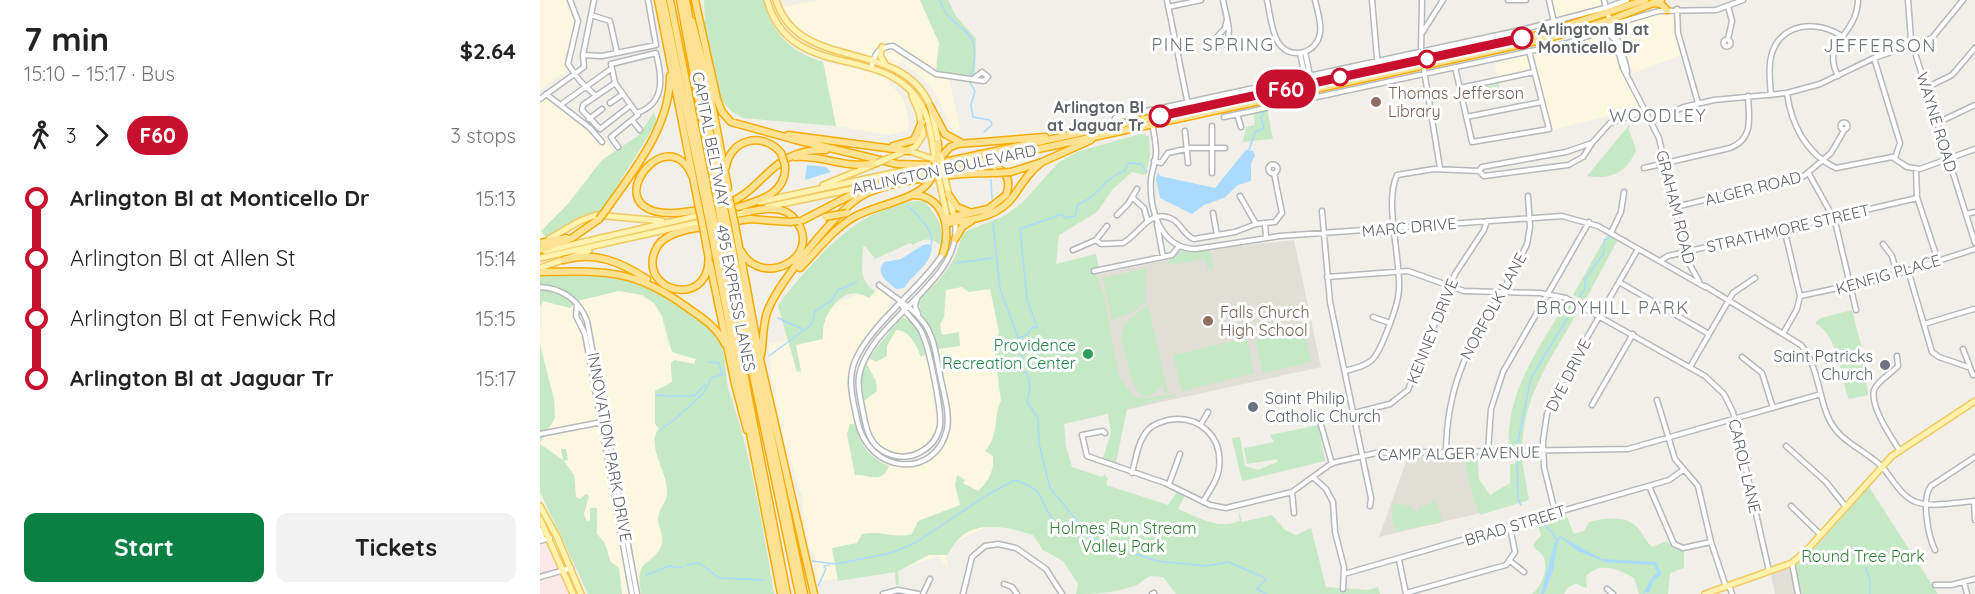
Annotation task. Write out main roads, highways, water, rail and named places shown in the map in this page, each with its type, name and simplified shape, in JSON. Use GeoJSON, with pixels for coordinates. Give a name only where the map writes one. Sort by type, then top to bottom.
{"type":"FeatureCollection","features":[{"type":"Feature","properties":{"kind":"highway"},"geometry":{"type":"LineString","coordinates":[[658,0],[693,178]]}},
{"type":"Feature","properties":{"kind":"highway","name":"CAPITAL BELTWAY"},"geometry":{"type":"LineString","coordinates":[[663,0],[714,200]]}},
{"type":"Feature","properties":{"kind":"highway","name":"495 EXPRESS LANES"},"geometry":{"type":"LineString","coordinates":[[670,0],[714,200]]}},
{"type":"Feature","properties":{"kind":"highway","name":"495 EXPRESS LANES"},"geometry":{"type":"LineString","coordinates":[[680,0],[719,229],[775,528],[784,593]]}},
{"type":"Feature","properties":{"kind":"highway","name":"CAPITAL BELTWAY"},"geometry":{"type":"LineString","coordinates":[[686,0],[714,200],[759,471],[784,593]]}},
{"type":"Feature","properties":{"kind":"highway"},"geometry":{"type":"LineString","coordinates":[[695,0],[714,91],[722,112],[731,122],[897,164],[936,161],[950,147],[963,143],[1075,134]]}},
{"type":"Feature","properties":{"kind":"highway","name":"ARLINGTON BOULEVARD"},"geometry":{"type":"LineString","coordinates":[[891,181],[1055,145],[1151,118],[1269,93],[1378,65],[1422,63],[1479,54],[1556,36],[1638,2],[1661,0]]}},
{"type":"Feature","properties":{"kind":"highway"},"geometry":{"type":"LineString","coordinates":[[1648,2],[1660,3],[1667,10]]}},
{"type":"Feature","properties":{"kind":"highway","name":"ARLINGTON BOULEVARD"},"geometry":{"type":"LineString","coordinates":[[1151,118],[1339,84],[1542,34],[1648,2]]}},
{"type":"Feature","properties":{"kind":"highway"},"geometry":{"type":"LineString","coordinates":[[688,15],[700,49],[728,188]]}},
{"type":"Feature","properties":{"kind":"highway"},"geometry":{"type":"LineString","coordinates":[[540,251],[578,235],[599,219],[647,148],[661,120],[669,94],[668,51]]}},
{"type":"Feature","properties":{"kind":"highway"},"geometry":{"type":"LineString","coordinates":[[1479,54],[1487,60],[1491,51]]}},
{"type":"Feature","properties":{"kind":"highway"},"geometry":{"type":"LineString","coordinates":[[930,106],[945,134],[963,143]]}},
{"type":"Feature","properties":{"kind":"highway"},"geometry":{"type":"LineString","coordinates":[[1055,145],[1068,139],[1148,122],[1151,118]]}},
{"type":"Feature","properties":{"kind":"highway"},"geometry":{"type":"LineString","coordinates":[[880,146],[897,146],[911,142],[918,135],[922,122]]}},
{"type":"Feature","properties":{"kind":"highway"},"geometry":{"type":"LineString","coordinates":[[760,358],[766,317],[781,288],[845,209],[867,193],[955,173],[1011,172],[1042,162],[1114,129]]}},
{"type":"Feature","properties":{"kind":"highway","name":"ARLINGTON BOULEVARD"},"geometry":{"type":"LineString","coordinates":[[936,161],[1075,134],[1114,129]]}},
{"type":"Feature","properties":{"kind":"highway"},"geometry":{"type":"LineString","coordinates":[[760,131],[909,151]]}},
{"type":"Feature","properties":{"kind":"highway"},"geometry":{"type":"LineString","coordinates":[[728,188],[727,161],[737,145],[750,140],[761,140],[773,146],[783,159],[784,180],[774,193],[739,207]]}},
{"type":"Feature","properties":{"kind":"highway"},"geometry":{"type":"LineString","coordinates":[[841,151],[805,151],[783,159],[745,194],[728,204],[667,215],[649,211],[639,197],[640,176],[656,160],[666,157],[680,160],[689,168],[693,178],[714,200],[719,229],[708,252],[707,274],[699,284],[690,289],[678,290],[668,286],[654,270],[655,250],[664,239],[675,233],[740,219],[790,222],[825,217],[880,205],[919,191],[929,182],[936,161],[938,143]]}},
{"type":"Feature","properties":{"kind":"highway"},"geometry":{"type":"LineString","coordinates":[[783,159],[805,156],[853,166],[877,163]]}},
{"type":"Feature","properties":{"kind":"highway"},"geometry":{"type":"LineString","coordinates":[[951,220],[999,211],[1007,204],[1031,170],[1042,162]]}},
{"type":"Feature","properties":{"kind":"highway"},"geometry":{"type":"LineString","coordinates":[[947,169],[989,164],[1003,171],[1009,182],[1006,195],[965,224],[955,239]]}},
{"type":"Feature","properties":{"kind":"highway"},"geometry":{"type":"LineString","coordinates":[[803,220],[855,193],[891,181]]}},
{"type":"Feature","properties":{"kind":"highway"},"geometry":{"type":"LineString","coordinates":[[714,200],[728,188]]}},
{"type":"Feature","properties":{"kind":"highway"},"geometry":{"type":"LineString","coordinates":[[948,194],[961,210],[978,214]]}},
{"type":"Feature","properties":{"kind":"highway"},"geometry":{"type":"LineString","coordinates":[[904,197],[922,195],[936,204],[946,228],[943,253]]}},
{"type":"Feature","properties":{"kind":"highway"},"geometry":{"type":"LineString","coordinates":[[781,288],[841,226],[880,205]]}},
{"type":"Feature","properties":{"kind":"highway"},"geometry":{"type":"LineString","coordinates":[[719,229],[738,243],[749,261],[770,269],[791,263],[802,248],[801,227],[788,213],[774,209],[745,213]]}},
{"type":"Feature","properties":{"kind":"highway","name":"CAPITAL BELTWAY"},"geometry":{"type":"LineString","coordinates":[[719,229],[804,594]]}},
{"type":"Feature","properties":{"kind":"highway","name":"495 EXPRESS LANES"},"geometry":{"type":"LineString","coordinates":[[719,229],[790,552],[797,594]]}},
{"type":"Feature","properties":{"kind":"highway"},"geometry":{"type":"LineString","coordinates":[[540,243],[578,235]]}},
{"type":"Feature","properties":{"kind":"highway"},"geometry":{"type":"LineString","coordinates":[[738,243],[760,358],[813,594]]}},
{"type":"Feature","properties":{"kind":"highway"},"geometry":{"type":"LineString","coordinates":[[708,252],[729,356],[759,471]]}},
{"type":"Feature","properties":{"kind":"highway"},"geometry":{"type":"LineString","coordinates":[[564,260],[588,255],[608,258],[666,292],[712,326],[729,356]]}},
{"type":"Feature","properties":{"kind":"highway"},"geometry":{"type":"LineString","coordinates":[[540,270],[616,273],[639,279],[666,292]]}},
{"type":"Feature","properties":{"kind":"main road"},"geometry":{"type":"LineString","coordinates":[[767,0],[778,26],[801,48],[826,58],[871,68],[894,76],[909,89],[926,114],[936,161],[948,194],[951,220]]}},
{"type":"Feature","properties":{"kind":"main road"},"geometry":{"type":"LineString","coordinates":[[776,0],[786,21],[801,37],[823,47],[887,66],[914,83],[930,106],[938,143]]}},
{"type":"Feature","properties":{"kind":"main road"},"geometry":{"type":"LineString","coordinates":[[882,47],[880,58],[887,66]]}},
{"type":"Feature","properties":{"kind":"main road"},"geometry":{"type":"LineString","coordinates":[[793,195],[909,151],[922,139],[922,122],[909,89]]}},
{"type":"Feature","properties":{"kind":"main road"},"geometry":{"type":"LineString","coordinates":[[909,151],[936,161]]}},
{"type":"Feature","properties":{"kind":"main road","name":"ARLINGTON BOULEVARD"},"geometry":{"type":"LineString","coordinates":[[540,251],[936,161]]}},
{"type":"Feature","properties":{"kind":"main road"},"geometry":{"type":"LineString","coordinates":[[942,179],[951,220]]}},
{"type":"Feature","properties":{"kind":"main road","name":"ARLINGTON BOULEVARD"},"geometry":{"type":"LineString","coordinates":[[540,258],[891,181]]}},
{"type":"Feature","properties":{"kind":"main road"},"geometry":{"type":"LineString","coordinates":[[540,243],[596,215],[611,214],[656,221],[678,220]]}},
{"type":"Feature","properties":{"kind":"main road"},"geometry":{"type":"LineString","coordinates":[[540,270],[627,239]]}},
{"type":"Feature","properties":{"kind":"main road"},"geometry":{"type":"LineString","coordinates":[[1707,594],[1792,563],[1821,535],[1882,467],[1900,451],[1975,401]]}},
{"type":"Feature","properties":{"kind":"main road"},"geometry":{"type":"LineString","coordinates":[[540,506],[558,537],[581,594]]}},
{"type":"Feature","properties":{"kind":"main road"},"geometry":{"type":"LineString","coordinates":[[540,519],[573,594]]}},
{"type":"Feature","properties":{"kind":"water"},"geometry":{"type":"Polygon","coordinates":[[[1246,150],[1253,151],[1255,155],[1251,164],[1251,181],[1238,185],[1224,198],[1204,205],[1192,214],[1160,198],[1156,179],[1158,172],[1160,176],[1215,188],[1246,150]]]}},
{"type":"Feature","properties":{"kind":"water"},"geometry":{"type":"Polygon","coordinates":[[[807,165],[826,167],[831,172],[805,180],[807,165]]]}},
{"type":"Feature","properties":{"kind":"water"},"geometry":{"type":"Polygon","coordinates":[[[929,244],[932,248],[928,260],[904,288],[896,289],[881,274],[884,262],[901,259],[923,245],[929,244]]]}},
{"type":"Feature","properties":{"kind":"water"},"geometry":{"type":"Polygon","coordinates":[[[1560,536],[1602,559],[1656,562],[1662,574],[1653,581],[1650,591],[1643,594],[1657,573],[1654,565],[1605,562],[1578,551],[1561,538],[1558,541],[1553,571],[1544,594],[1541,594],[1555,542],[1560,536]]]}},
{"type":"Feature","properties":{"kind":"waterway"},"geometry":{"type":"LineString","coordinates":[[940,0],[945,12],[971,38],[974,46],[971,75]]}},
{"type":"Feature","properties":{"kind":"waterway"},"geometry":{"type":"LineString","coordinates":[[969,81],[975,91],[971,105],[973,117],[990,120],[992,125],[984,132]]}},
{"type":"Feature","properties":{"kind":"waterway"},"geometry":{"type":"LineString","coordinates":[[1249,150],[1255,132],[1264,128],[1261,118],[1264,112]]}},
{"type":"Feature","properties":{"kind":"waterway"},"geometry":{"type":"LineString","coordinates":[[1018,339],[1028,334],[1031,328],[1037,327],[1027,299],[1020,229],[1062,214],[1065,218],[1075,216],[1078,204],[1091,197],[1111,178],[1125,171],[1128,163],[1141,164],[1147,172]]}},
{"type":"Feature","properties":{"kind":"waterway"},"geometry":{"type":"LineString","coordinates":[[991,180],[992,199]]}},
{"type":"Feature","properties":{"kind":"waterway"},"geometry":{"type":"LineString","coordinates":[[908,206],[928,229],[932,240],[931,246]]}},
{"type":"Feature","properties":{"kind":"waterway"},"geometry":{"type":"LineString","coordinates":[[993,223],[1000,289],[1021,345],[1022,368],[1028,376],[1030,389],[1027,402],[1038,418],[1039,443],[1050,488],[1091,538],[1157,561],[1206,566],[1228,562],[1266,579],[1257,589],[1266,594]]}},
{"type":"Feature","properties":{"kind":"waterway"},"geometry":{"type":"LineString","coordinates":[[1579,297],[1585,289],[1585,279],[1604,253],[1604,240],[1609,238]]}},
{"type":"Feature","properties":{"kind":"waterway"},"geometry":{"type":"LineString","coordinates":[[956,263],[993,258]]}},
{"type":"Feature","properties":{"kind":"waterway"},"geometry":{"type":"LineString","coordinates":[[769,356],[812,324],[815,311],[831,301],[838,290],[857,282]]}},
{"type":"Feature","properties":{"kind":"waterway"},"geometry":{"type":"LineString","coordinates":[[1517,446],[1531,378],[1574,307]]}},
{"type":"Feature","properties":{"kind":"waterway"},"geometry":{"type":"LineString","coordinates":[[778,318],[802,329]]}},
{"type":"Feature","properties":{"kind":"waterway"},"geometry":{"type":"LineString","coordinates":[[708,362],[719,363],[722,374]]}},
{"type":"Feature","properties":{"kind":"waterway"},"geometry":{"type":"LineString","coordinates":[[676,418],[704,393],[711,378],[725,374]]}},
{"type":"Feature","properties":{"kind":"waterway"},"geometry":{"type":"LineString","coordinates":[[669,396],[694,396],[705,385]]}},
{"type":"Feature","properties":{"kind":"waterway"},"geometry":{"type":"LineString","coordinates":[[656,395],[668,396]]}},
{"type":"Feature","properties":{"kind":"waterway"},"geometry":{"type":"LineString","coordinates":[[660,430],[675,419]]}},
{"type":"Feature","properties":{"kind":"waterway"},"geometry":{"type":"LineString","coordinates":[[1517,453],[1518,500],[1521,505]]}},
{"type":"Feature","properties":{"kind":"waterway"},"geometry":{"type":"LineString","coordinates":[[812,561],[836,564],[891,553],[915,543],[987,495],[1015,480],[1038,492],[1054,521],[1086,533]]}},
{"type":"Feature","properties":{"kind":"waterway"},"geometry":{"type":"LineString","coordinates":[[1541,522],[1553,533],[1556,540]]}},
{"type":"Feature","properties":{"kind":"waterway"},"geometry":{"type":"LineString","coordinates":[[687,565],[699,563],[719,578],[764,580]]}},
{"type":"Feature","properties":{"kind":"waterway"},"geometry":{"type":"LineString","coordinates":[[818,586],[826,569],[824,566],[829,565]]}},
{"type":"Feature","properties":{"kind":"waterway"},"geometry":{"type":"LineString","coordinates":[[646,575],[669,566],[683,568]]}},
{"type":"Feature","properties":{"kind":"waterway"},"geometry":{"type":"LineString","coordinates":[[1865,567],[1870,579],[1870,594]]}},
{"type":"Feature","properties":{"kind":"place","name":"Arlington Bl at Monticello Dr"},"geometry":{"type":"Point","coordinates":[1522,38]}},
{"type":"Feature","properties":{"kind":"place","name":"Thomas Jefferson Library"},"geometry":{"type":"Point","coordinates":[1376,102]}},
{"type":"Feature","properties":{"kind":"place","name":"Arlington Bl at Jaguar Tr"},"geometry":{"type":"Point","coordinates":[1160,116]}},
{"type":"Feature","properties":{"kind":"place","name":"Falls Church High School"},"geometry":{"type":"Point","coordinates":[1208,321]}},
{"type":"Feature","properties":{"kind":"place","name":"Providence Recreation Center"},"geometry":{"type":"Point","coordinates":[1088,354]}},
{"type":"Feature","properties":{"kind":"place","name":"Saint Patricks Church"},"geometry":{"type":"Point","coordinates":[1885,365]}},
{"type":"Feature","properties":{"kind":"place","name":"Saint Philip Catholic Church"},"geometry":{"type":"Point","coordinates":[1253,407]}},
{"type":"Feature","properties":{"kind":"district","name":"PINE SPRING"},"geometry":{"type":"Point","coordinates":[1213,45]}},
{"type":"Feature","properties":{"kind":"district","name":"JEFFERSON"},"geometry":{"type":"Point","coordinates":[1880,46]}},
{"type":"Feature","properties":{"kind":"district","name":"WOODLEY"},"geometry":{"type":"Point","coordinates":[1658,116]}},
{"type":"Feature","properties":{"kind":"district","name":"BROYHILL PARK"},"geometry":{"type":"Point","coordinates":[1613,308]}},
{"type":"Feature","properties":{"kind":"park label","name":"Holmes Run Stream Valley Park"},"geometry":{"type":"Point","coordinates":[1123,537]}},
{"type":"Feature","properties":{"kind":"park label","name":"Round Tree Park"},"geometry":{"type":"Point","coordinates":[1863,556]}}]}
